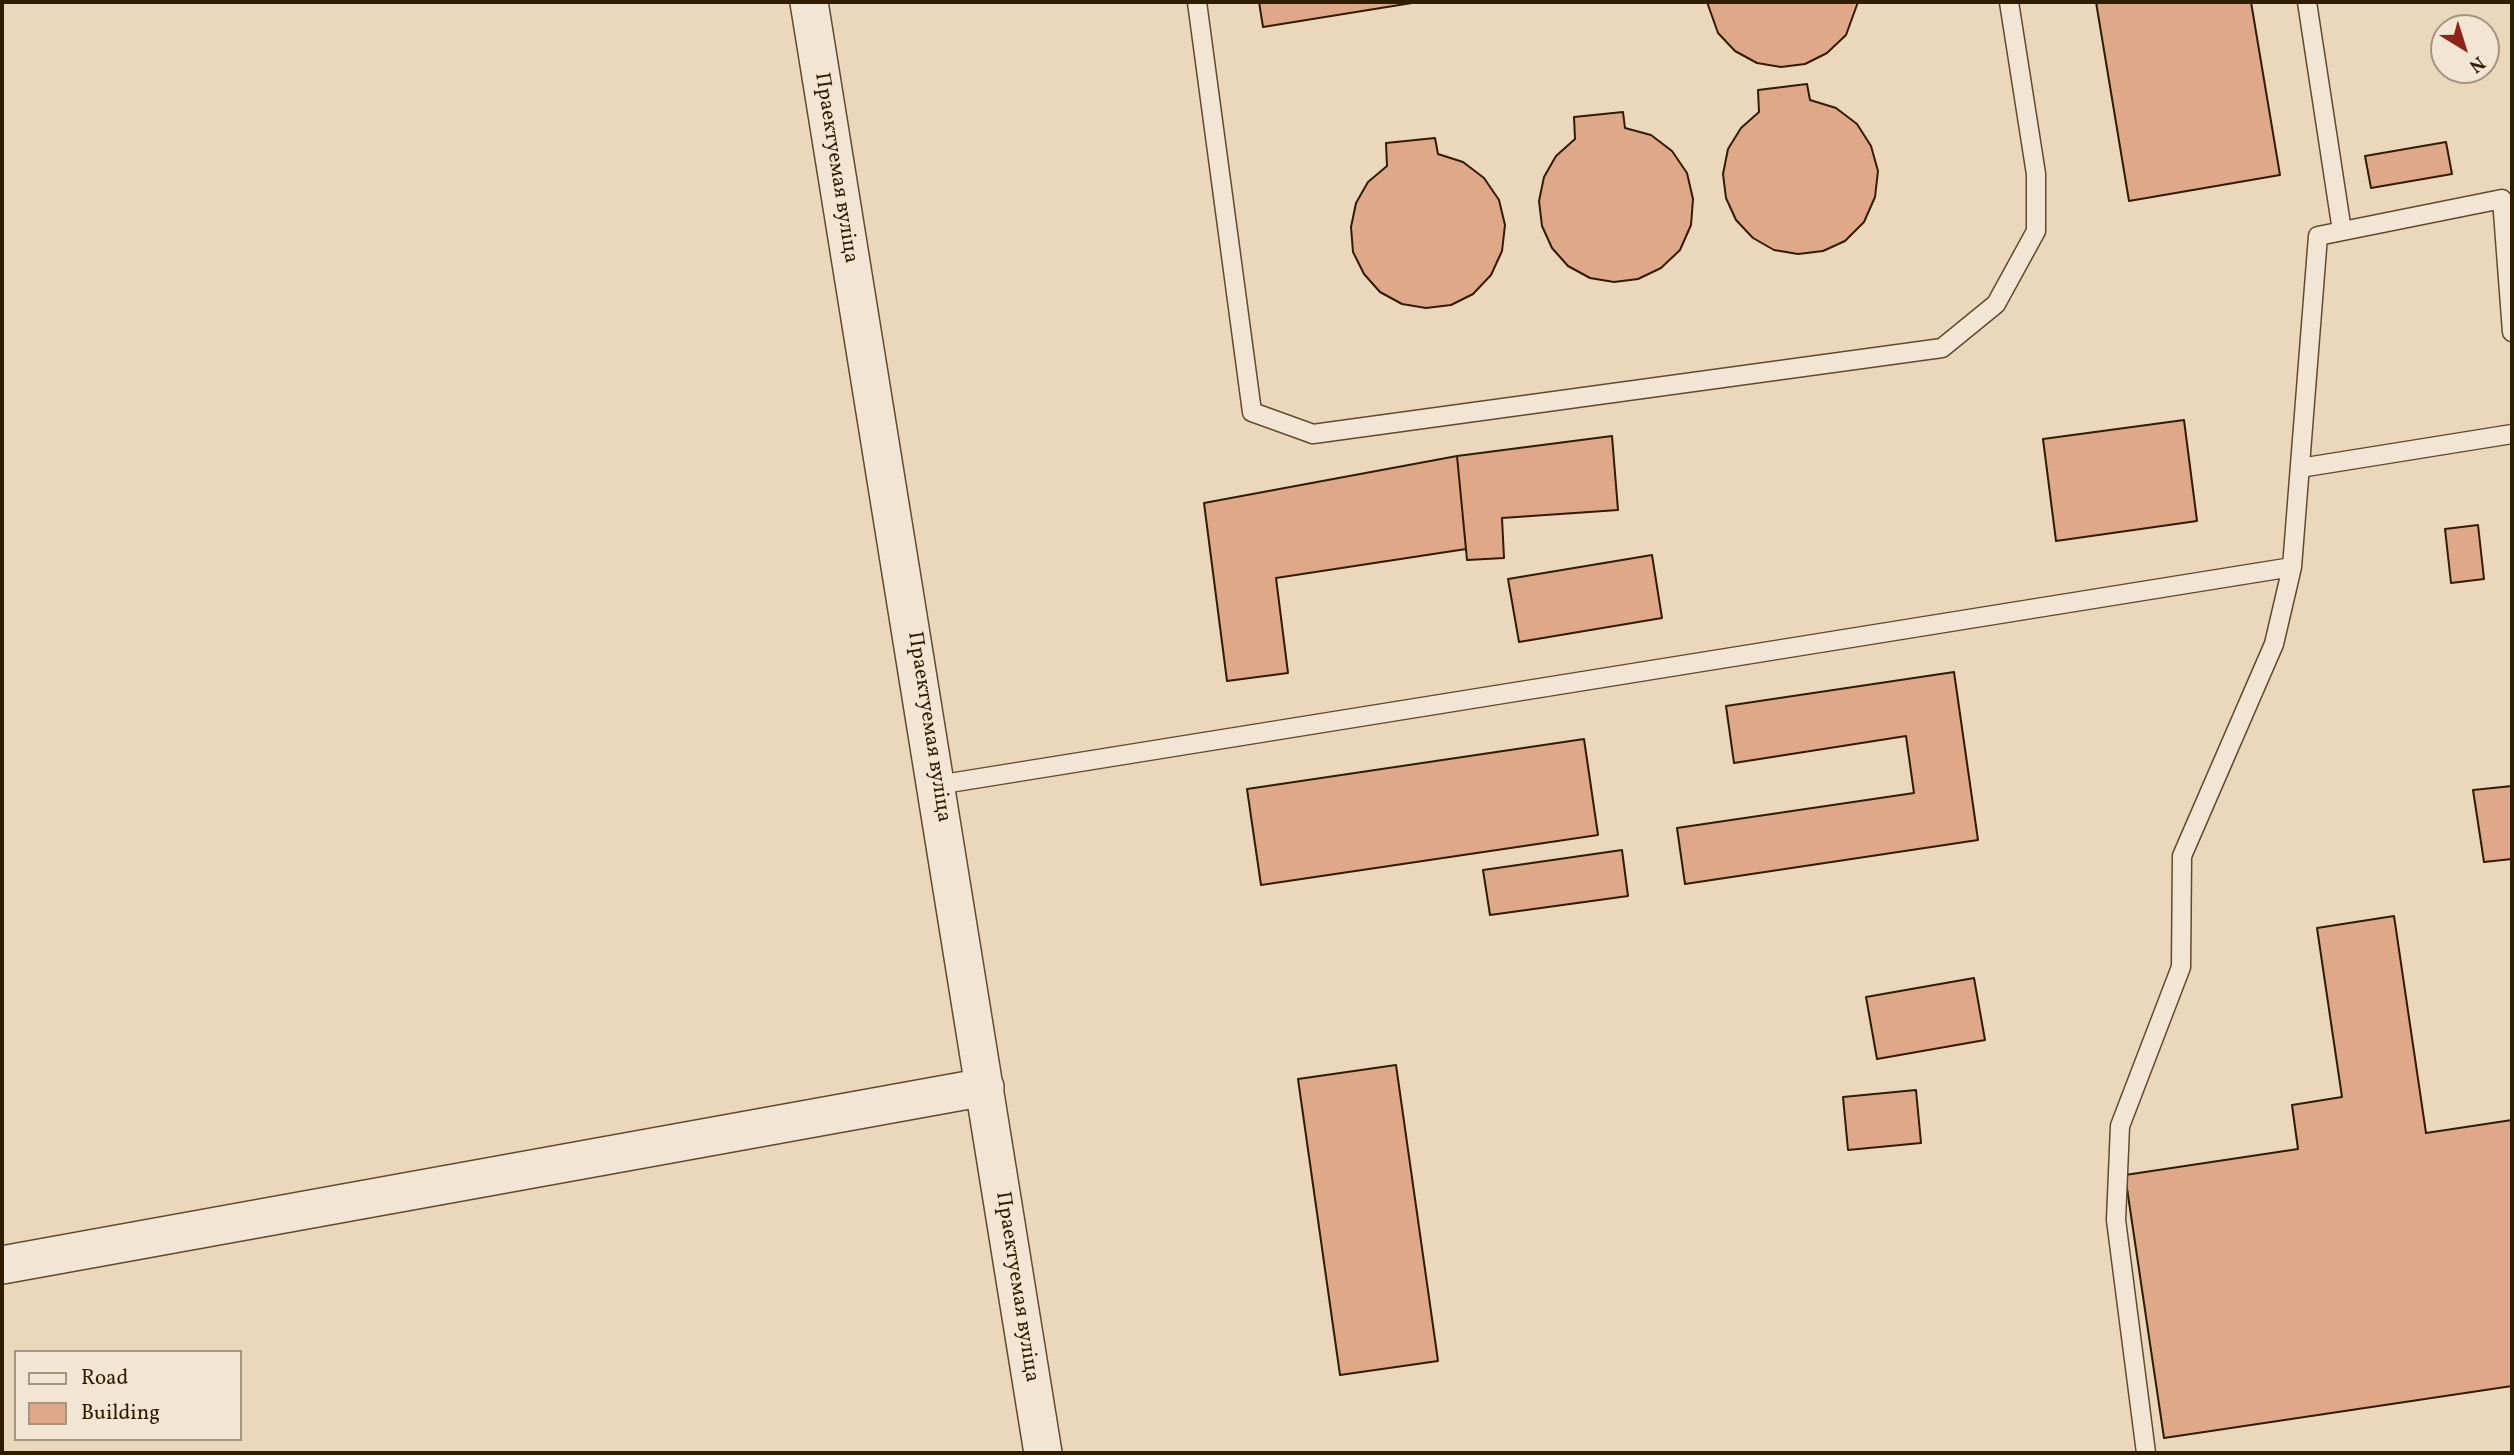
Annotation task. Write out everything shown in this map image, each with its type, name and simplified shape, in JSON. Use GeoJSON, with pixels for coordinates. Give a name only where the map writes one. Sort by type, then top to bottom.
{"type":"FeatureCollection","features":[{"type":"Feature","properties":{"kind":"street","name":"Праектуемая вуліца"},"geometry":{"type":"LineString","coordinates":[[809,2],[1043,1453]]}},
{"type":"Feature","properties":{"kind":"street"},"geometry":{"type":"LineString","coordinates":[[2,1265],[985,1087]]}},
{"type":"Feature","properties":{"kind":"lane"},"geometry":{"type":"LineString","coordinates":[[1197,2],[1252,412],[1313,434],[1942,348],[1996,304],[2036,232],[2036,174],[2009,2]]}},
{"type":"Feature","properties":{"kind":"lane"},"geometry":{"type":"LineString","coordinates":[[2307,2],[2342,231]]}},
{"type":"Feature","properties":{"kind":"lane"},"geometry":{"type":"LineString","coordinates":[[2146,1453],[2116,1220],[2120,1126],[2181,967],[2182,856],[2274,644],[2292,567],[2318,236],[2502,199],[2512,332]]}},
{"type":"Feature","properties":{"kind":"lane"},"geometry":{"type":"LineString","coordinates":[[2300,468],[2512,434]]}},
{"type":"Feature","properties":{"kind":"lane"},"geometry":{"type":"LineString","coordinates":[[937,785],[1269,734],[2292,567]]}},
{"type":"Feature","properties":{"kind":"building"},"geometry":{"type":"Polygon","coordinates":[[[1259,2],[1418,2],[1263,27],[1259,2]]]}},
{"type":"Feature","properties":{"kind":"building"},"geometry":{"type":"Polygon","coordinates":[[[1707,2],[1858,2],[1846,35],[1827,53],[1805,64],[1781,67],[1757,63],[1735,51],[1718,33],[1707,2]]]}},
{"type":"Feature","properties":{"kind":"building"},"geometry":{"type":"Polygon","coordinates":[[[2096,2],[2251,2],[2280,175],[2129,201],[2096,2]]]}},
{"type":"Feature","properties":{"kind":"building"},"geometry":{"type":"Polygon","coordinates":[[[1807,84],[1810,100],[1836,108],[1857,124],[1871,146],[1878,171],[1875,197],[1864,222],[1845,241],[1823,251],[1798,254],[1774,250],[1753,238],[1736,220],[1726,198],[1723,174],[1728,149],[1741,128],[1759,112],[1758,90],[1807,84]]]}},
{"type":"Feature","properties":{"kind":"building"},"geometry":{"type":"Polygon","coordinates":[[[1623,112],[1625,128],[1651,135],[1672,151],[1687,173],[1693,199],[1691,225],[1680,250],[1661,268],[1638,279],[1614,282],[1590,278],[1568,266],[1552,248],[1542,226],[1539,201],[1544,177],[1556,156],[1575,139],[1574,117],[1623,112]]]}},
{"type":"Feature","properties":{"kind":"building"},"geometry":{"type":"Polygon","coordinates":[[[1435,138],[1438,154],[1463,162],[1484,178],[1499,200],[1505,225],[1502,251],[1491,275],[1473,294],[1451,305],[1426,308],[1402,304],[1380,292],[1364,274],[1353,252],[1351,227],[1356,203],[1368,182],[1387,166],[1386,143],[1435,138]]]}},
{"type":"Feature","properties":{"kind":"building"},"geometry":{"type":"Polygon","coordinates":[[[2446,142],[2452,174],[2371,188],[2365,156],[2446,142]]]}},
{"type":"Feature","properties":{"kind":"building"},"geometry":{"type":"Polygon","coordinates":[[[2184,420],[2197,521],[2056,541],[2043,439],[2184,420]]]}},
{"type":"Feature","properties":{"kind":"building"},"geometry":{"type":"Polygon","coordinates":[[[1612,436],[1618,510],[1502,518],[1504,558],[1467,560],[1457,456],[1612,436]]]}},
{"type":"Feature","properties":{"kind":"building"},"geometry":{"type":"Polygon","coordinates":[[[1457,456],[1466,549],[1276,578],[1288,673],[1227,681],[1204,503],[1457,456]]]}},
{"type":"Feature","properties":{"kind":"building"},"geometry":{"type":"Polygon","coordinates":[[[2478,525],[2484,579],[2451,583],[2445,529],[2478,525]]]}},
{"type":"Feature","properties":{"kind":"building"},"geometry":{"type":"Polygon","coordinates":[[[1652,555],[1662,618],[1519,642],[1508,579],[1652,555]]]}},
{"type":"Feature","properties":{"kind":"building"},"geometry":{"type":"Polygon","coordinates":[[[1954,672],[1978,840],[1685,884],[1677,828],[1914,793],[1906,736],[1734,763],[1726,706],[1954,672]]]}},
{"type":"Feature","properties":{"kind":"building"},"geometry":{"type":"Polygon","coordinates":[[[1584,739],[1598,835],[1261,885],[1247,789],[1584,739]]]}},
{"type":"Feature","properties":{"kind":"building"},"geometry":{"type":"Polygon","coordinates":[[[2512,786],[2512,859],[2484,862],[2473,790],[2512,786]]]}},
{"type":"Feature","properties":{"kind":"building"},"geometry":{"type":"Polygon","coordinates":[[[1622,850],[1628,896],[1490,915],[1483,870],[1622,850]]]}},
{"type":"Feature","properties":{"kind":"building"},"geometry":{"type":"Polygon","coordinates":[[[2394,916],[2426,1133],[2512,1120],[2512,1386],[2164,1438],[2125,1175],[2298,1149],[2292,1105],[2342,1097],[2317,928],[2394,916]]]}},
{"type":"Feature","properties":{"kind":"building"},"geometry":{"type":"Polygon","coordinates":[[[1974,978],[1985,1040],[1877,1059],[1866,997],[1974,978]]]}},
{"type":"Feature","properties":{"kind":"building"},"geometry":{"type":"Polygon","coordinates":[[[1396,1065],[1438,1361],[1340,1375],[1298,1079],[1396,1065]]]}},
{"type":"Feature","properties":{"kind":"building"},"geometry":{"type":"Polygon","coordinates":[[[1916,1090],[1921,1143],[1848,1150],[1843,1097],[1916,1090]]]}}]}
